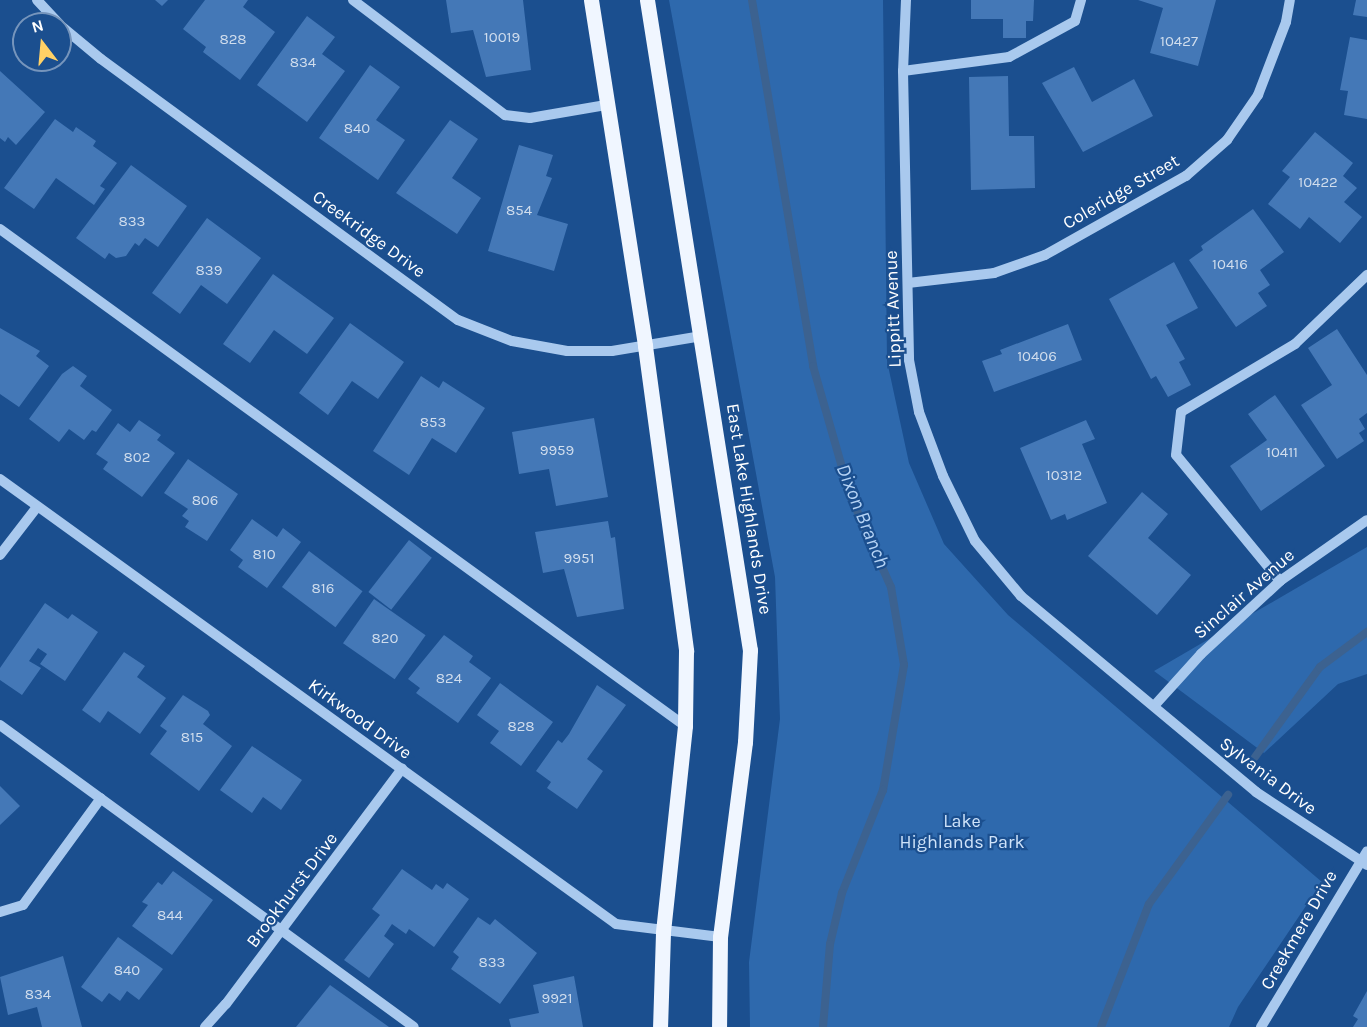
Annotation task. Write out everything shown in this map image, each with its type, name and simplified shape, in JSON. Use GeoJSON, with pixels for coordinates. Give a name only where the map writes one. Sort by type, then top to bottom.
{"type":"FeatureCollection","features":[{"type":"Feature","properties":{"kind":"main road"},"geometry":{"type":"LineString","coordinates":[[591,0],[645,346],[686,651],[685,726],[663,933],[660,1027]]}},
{"type":"Feature","properties":{"kind":"main road","name":"East Lake Highlands Drive"},"geometry":{"type":"LineString","coordinates":[[647,0],[750,650],[745,742],[720,937],[719,1027]]}},
{"type":"Feature","properties":{"kind":"street","name":"Creekridge Drive"},"geometry":{"type":"LineString","coordinates":[[37,0],[48,12]]}},
{"type":"Feature","properties":{"kind":"street"},"geometry":{"type":"LineString","coordinates":[[353,0],[505,115],[530,118],[606,105]]}},
{"type":"Feature","properties":{"kind":"street","name":"Lippitt Avenue"},"geometry":{"type":"LineString","coordinates":[[906,0],[903,70],[909,360],[919,412],[943,476],[975,541],[1021,596],[1154,706]]}},
{"type":"Feature","properties":{"kind":"street"},"geometry":{"type":"LineString","coordinates":[[903,70],[1009,57],[1075,21],[1081,0]]}},
{"type":"Feature","properties":{"kind":"street","name":"Coleridge Street"},"geometry":{"type":"LineString","coordinates":[[908,283],[994,273],[1046,255],[1186,176],[1227,140],[1258,95],[1286,22],[1290,0]]}},
{"type":"Feature","properties":{"kind":"street","name":"Creekridge Drive"},"geometry":{"type":"LineString","coordinates":[[72,35],[101,59],[458,320],[512,341],[567,351],[645,346],[702,336]]}},
{"type":"Feature","properties":{"kind":"street"},"geometry":{"type":"LineString","coordinates":[[0,229],[685,726]]}},
{"type":"Feature","properties":{"kind":"street"},"geometry":{"type":"LineString","coordinates":[[1280,581],[1176,455],[1181,412],[1295,344],[1367,275]]}},
{"type":"Feature","properties":{"kind":"street","name":"Kirkwood Drive"},"geometry":{"type":"LineString","coordinates":[[0,479],[616,924],[663,933],[720,937]]}},
{"type":"Feature","properties":{"kind":"street"},"geometry":{"type":"LineString","coordinates":[[0,555],[37,507]]}},
{"type":"Feature","properties":{"kind":"street","name":"Sinclair Avenue"},"geometry":{"type":"LineString","coordinates":[[1154,706],[1201,654],[1280,581],[1367,520]]}},
{"type":"Feature","properties":{"kind":"street","name":"Sylvania Drive"},"geometry":{"type":"LineString","coordinates":[[1154,706],[1256,792],[1363,863]]}},
{"type":"Feature","properties":{"kind":"street"},"geometry":{"type":"LineString","coordinates":[[0,725],[283,929],[414,1027]]}},
{"type":"Feature","properties":{"kind":"street","name":"Brookhurst Drive"},"geometry":{"type":"LineString","coordinates":[[205,1027],[283,929],[402,769]]}},
{"type":"Feature","properties":{"kind":"street"},"geometry":{"type":"LineString","coordinates":[[0,912],[22,905],[101,798]]}},
{"type":"Feature","properties":{"kind":"street","name":"Creekmere Drive"},"geometry":{"type":"LineString","coordinates":[[1261,1027],[1363,863],[1367,851]]}},
{"type":"Feature","properties":{"kind":"green space","name":"Lake Highlands Park"},"geometry":{"type":"Polygon","coordinates":[[[669,0],[883,0],[887,361],[909,463],[944,544],[1008,615],[1322,882],[1238,1007],[1229,1027],[750,1027],[749,962],[780,719],[775,577],[669,0]]]}},
{"type":"Feature","properties":{"kind":"green space"},"geometry":{"type":"Polygon","coordinates":[[[1367,547],[1367,674],[1338,684],[1264,753],[1154,671],[1367,547]]]}},
{"type":"Feature","properties":{"kind":"building"},"geometry":{"type":"Polygon","coordinates":[[[155,0],[168,0],[162,6],[155,0]]]}},
{"type":"Feature","properties":{"kind":"building"},"geometry":{"type":"Polygon","coordinates":[[[205,0],[248,0],[243,7],[275,32],[240,80],[203,52],[206,47],[183,29],[205,0]]]}},
{"type":"Feature","properties":{"kind":"building"},"geometry":{"type":"Polygon","coordinates":[[[446,0],[523,0],[531,70],[486,77],[473,30],[451,33],[446,0]]]}},
{"type":"Feature","properties":{"kind":"building"},"geometry":{"type":"Polygon","coordinates":[[[971,0],[1034,0],[1033,21],[1026,21],[1026,38],[1003,38],[1003,19],[971,19],[971,0]]]}},
{"type":"Feature","properties":{"kind":"building"},"geometry":{"type":"Polygon","coordinates":[[[1138,0],[1216,0],[1198,66],[1150,53],[1163,8],[1138,0]]]}},
{"type":"Feature","properties":{"kind":"building"},"geometry":{"type":"Polygon","coordinates":[[[1356,0],[1367,0],[1367,17],[1353,15],[1356,0]]]}},
{"type":"Feature","properties":{"kind":"building"},"geometry":{"type":"Polygon","coordinates":[[[307,16],[335,37],[322,54],[345,71],[307,122],[257,85],[307,16]]]}},
{"type":"Feature","properties":{"kind":"building"},"geometry":{"type":"Polygon","coordinates":[[[1350,37],[1367,40],[1367,119],[1344,115],[1348,91],[1340,90],[1350,37]]]}},
{"type":"Feature","properties":{"kind":"building"},"geometry":{"type":"Polygon","coordinates":[[[370,65],[400,87],[376,120],[405,140],[378,180],[319,138],[370,65]]]}},
{"type":"Feature","properties":{"kind":"building"},"geometry":{"type":"Polygon","coordinates":[[[1074,67],[1092,102],[1134,79],[1153,116],[1083,152],[1042,83],[1074,67]]]}},
{"type":"Feature","properties":{"kind":"building"},"geometry":{"type":"Polygon","coordinates":[[[0,71],[45,112],[16,145],[8,137],[5,142],[0,138],[0,71]]]}},
{"type":"Feature","properties":{"kind":"building"},"geometry":{"type":"Polygon","coordinates":[[[1008,76],[1009,136],[1034,136],[1035,188],[971,190],[969,77],[1008,76]]]}},
{"type":"Feature","properties":{"kind":"building"},"geometry":{"type":"Polygon","coordinates":[[[55,119],[73,132],[76,127],[96,141],[93,146],[117,163],[100,186],[105,189],[94,205],[56,178],[34,209],[4,188],[55,119]]]}},
{"type":"Feature","properties":{"kind":"building"},"geometry":{"type":"Polygon","coordinates":[[[450,120],[478,139],[452,178],[481,198],[457,234],[396,193],[450,120]]]}},
{"type":"Feature","properties":{"kind":"building"},"geometry":{"type":"Polygon","coordinates":[[[1315,132],[1353,163],[1343,176],[1357,188],[1344,202],[1362,217],[1340,243],[1309,217],[1300,229],[1268,204],[1290,177],[1282,171],[1315,132]]]}},
{"type":"Feature","properties":{"kind":"building"},"geometry":{"type":"Polygon","coordinates":[[[519,145],[553,155],[546,176],[552,178],[537,215],[568,224],[554,271],[488,251],[519,145]]]}},
{"type":"Feature","properties":{"kind":"building"},"geometry":{"type":"Polygon","coordinates":[[[131,165],[187,206],[158,247],[145,238],[139,246],[135,243],[126,256],[116,258],[109,253],[105,259],[76,238],[131,165]]]}},
{"type":"Feature","properties":{"kind":"building"},"geometry":{"type":"Polygon","coordinates":[[[1253,209],[1284,252],[1260,270],[1270,285],[1258,293],[1267,306],[1236,327],[1189,260],[1203,250],[1201,246],[1253,209]]]}},
{"type":"Feature","properties":{"kind":"building"},"geometry":{"type":"Polygon","coordinates":[[[207,218],[261,258],[227,304],[201,285],[180,314],[152,293],[207,218]]]}},
{"type":"Feature","properties":{"kind":"building"},"geometry":{"type":"Polygon","coordinates":[[[1174,262],[1198,308],[1166,325],[1185,359],[1179,362],[1191,385],[1168,397],[1156,376],[1151,379],[1109,299],[1174,262]]]}},
{"type":"Feature","properties":{"kind":"building"},"geometry":{"type":"Polygon","coordinates":[[[273,274],[334,318],[307,354],[274,330],[250,363],[223,344],[273,274]]]}},
{"type":"Feature","properties":{"kind":"building"},"geometry":{"type":"Polygon","coordinates":[[[350,323],[404,362],[378,399],[352,381],[328,415],[299,393],[350,323]]]}},
{"type":"Feature","properties":{"kind":"building"},"geometry":{"type":"Polygon","coordinates":[[[1068,324],[1082,360],[994,392],[982,361],[1002,354],[1000,350],[1068,324]]]}},
{"type":"Feature","properties":{"kind":"building"},"geometry":{"type":"Polygon","coordinates":[[[0,328],[40,351],[36,356],[49,366],[19,407],[0,394],[0,328]]]}},
{"type":"Feature","properties":{"kind":"building"},"geometry":{"type":"Polygon","coordinates":[[[1337,329],[1367,375],[1367,413],[1359,419],[1365,429],[1359,433],[1364,441],[1337,459],[1301,405],[1332,385],[1308,348],[1337,329]]]}},
{"type":"Feature","properties":{"kind":"building"},"geometry":{"type":"Polygon","coordinates":[[[73,366],[87,376],[80,386],[112,410],[96,432],[92,430],[84,440],[69,429],[59,442],[29,419],[62,374],[73,366]]]}},
{"type":"Feature","properties":{"kind":"building"},"geometry":{"type":"Polygon","coordinates":[[[421,376],[439,388],[443,381],[485,408],[456,453],[432,438],[409,475],[373,451],[421,376]]]}},
{"type":"Feature","properties":{"kind":"building"},"geometry":{"type":"Polygon","coordinates":[[[1275,395],[1325,466],[1261,511],[1230,466],[1267,440],[1248,414],[1275,395]]]}},
{"type":"Feature","properties":{"kind":"building"},"geometry":{"type":"Polygon","coordinates":[[[594,418],[608,497],[556,506],[549,469],[519,474],[512,432],[594,418]]]}},
{"type":"Feature","properties":{"kind":"building"},"geometry":{"type":"Polygon","coordinates":[[[139,420],[161,435],[157,440],[175,453],[142,497],[103,469],[108,462],[96,454],[118,423],[130,432],[139,420]]]}},
{"type":"Feature","properties":{"kind":"building"},"geometry":{"type":"Polygon","coordinates":[[[1086,420],[1095,439],[1082,444],[1107,503],[1067,520],[1065,514],[1051,520],[1020,448],[1086,420]]]}},
{"type":"Feature","properties":{"kind":"building"},"geometry":{"type":"Polygon","coordinates":[[[188,459],[238,494],[207,541],[185,527],[189,521],[182,516],[188,509],[164,493],[188,459]]]}},
{"type":"Feature","properties":{"kind":"building"},"geometry":{"type":"Polygon","coordinates":[[[1142,492],[1168,514],[1148,538],[1191,575],[1157,615],[1088,556],[1142,492]]]}},
{"type":"Feature","properties":{"kind":"building"},"geometry":{"type":"Polygon","coordinates":[[[252,519],[277,537],[283,528],[301,542],[267,588],[238,567],[243,560],[230,550],[252,519]]]}},
{"type":"Feature","properties":{"kind":"building"},"geometry":{"type":"Polygon","coordinates":[[[608,521],[611,538],[615,537],[624,609],[577,617],[564,569],[543,573],[535,532],[608,521]]]}},
{"type":"Feature","properties":{"kind":"building"},"geometry":{"type":"Polygon","coordinates":[[[409,540],[432,558],[391,610],[368,592],[409,540]]]}},
{"type":"Feature","properties":{"kind":"building"},"geometry":{"type":"Polygon","coordinates":[[[309,551],[363,591],[335,627],[282,587],[309,551]]]}},
{"type":"Feature","properties":{"kind":"building"},"geometry":{"type":"Polygon","coordinates":[[[374,599],[426,635],[395,679],[343,643],[374,599]]]}},
{"type":"Feature","properties":{"kind":"building"},"geometry":{"type":"Polygon","coordinates":[[[45,603],[68,619],[72,614],[98,632],[65,681],[40,664],[47,654],[38,648],[29,661],[41,668],[22,695],[0,680],[0,668],[45,603]]]}},
{"type":"Feature","properties":{"kind":"building"},"geometry":{"type":"Polygon","coordinates":[[[444,635],[473,656],[469,662],[491,678],[458,723],[416,693],[420,688],[408,679],[444,635]]]}},
{"type":"Feature","properties":{"kind":"building"},"geometry":{"type":"Polygon","coordinates":[[[124,652],[145,666],[137,677],[166,698],[140,734],[108,711],[100,723],[82,710],[124,652]]]}},
{"type":"Feature","properties":{"kind":"building"},"geometry":{"type":"Polygon","coordinates":[[[500,683],[553,722],[521,766],[490,743],[499,731],[477,715],[500,683]]]}},
{"type":"Feature","properties":{"kind":"building"},"geometry":{"type":"Polygon","coordinates":[[[597,685],[626,705],[587,759],[603,771],[577,809],[547,788],[551,782],[536,771],[558,740],[562,743],[569,734],[597,685]]]}},
{"type":"Feature","properties":{"kind":"building"},"geometry":{"type":"Polygon","coordinates":[[[183,695],[208,711],[210,715],[203,724],[232,746],[199,791],[150,754],[167,731],[160,726],[183,695]]]}},
{"type":"Feature","properties":{"kind":"building"},"geometry":{"type":"Polygon","coordinates":[[[252,746],[302,780],[281,810],[263,797],[252,813],[220,790],[252,746]]]}},
{"type":"Feature","properties":{"kind":"building"},"geometry":{"type":"Polygon","coordinates":[[[0,786],[20,806],[0,825],[0,786]]]}},
{"type":"Feature","properties":{"kind":"building"},"geometry":{"type":"Polygon","coordinates":[[[402,869],[432,890],[436,884],[443,889],[447,883],[469,899],[434,947],[409,929],[406,934],[392,924],[384,936],[394,944],[369,978],[344,960],[380,915],[372,909],[402,869]]]}},
{"type":"Feature","properties":{"kind":"building"},"geometry":{"type":"Polygon","coordinates":[[[173,871],[213,900],[172,955],[132,926],[148,905],[142,902],[158,882],[162,885],[173,871]]]}},
{"type":"Feature","properties":{"kind":"building"},"geometry":{"type":"Polygon","coordinates":[[[478,917],[490,925],[495,919],[537,953],[500,1004],[451,969],[459,957],[453,952],[478,917]]]}},
{"type":"Feature","properties":{"kind":"building"},"geometry":{"type":"Polygon","coordinates":[[[118,937],[163,969],[139,1000],[127,991],[120,1001],[109,993],[102,1002],[81,987],[118,937]]]}},
{"type":"Feature","properties":{"kind":"building"},"geometry":{"type":"Polygon","coordinates":[[[63,956],[82,1027],[42,1027],[37,1007],[8,1015],[0,977],[63,956]]]}},
{"type":"Feature","properties":{"kind":"building"},"geometry":{"type":"Polygon","coordinates":[[[574,976],[583,1027],[511,1027],[509,1019],[539,1013],[533,985],[574,976]]]}},
{"type":"Feature","properties":{"kind":"building"},"geometry":{"type":"Polygon","coordinates":[[[330,985],[389,1027],[296,1027],[330,985]]]}},
{"type":"Feature","properties":{"kind":"building"},"geometry":{"type":"Polygon","coordinates":[[[1367,991],[1367,1027],[1353,1027],[1358,1019],[1353,1016],[1367,991]]]}},
{"type":"Feature","properties":{"kind":"waterway","name":"Dixon Branch"},"geometry":{"type":"LineString","coordinates":[[752,0],[813,366],[850,495],[891,587],[904,665],[883,790],[842,893],[830,944],[823,1027]]}},
{"type":"Feature","properties":{"kind":"waterway"},"geometry":{"type":"LineString","coordinates":[[1255,757],[1320,667],[1367,632]]}},
{"type":"Feature","properties":{"kind":"waterway"},"geometry":{"type":"LineString","coordinates":[[1101,1027],[1149,904],[1228,795]]}}]}
